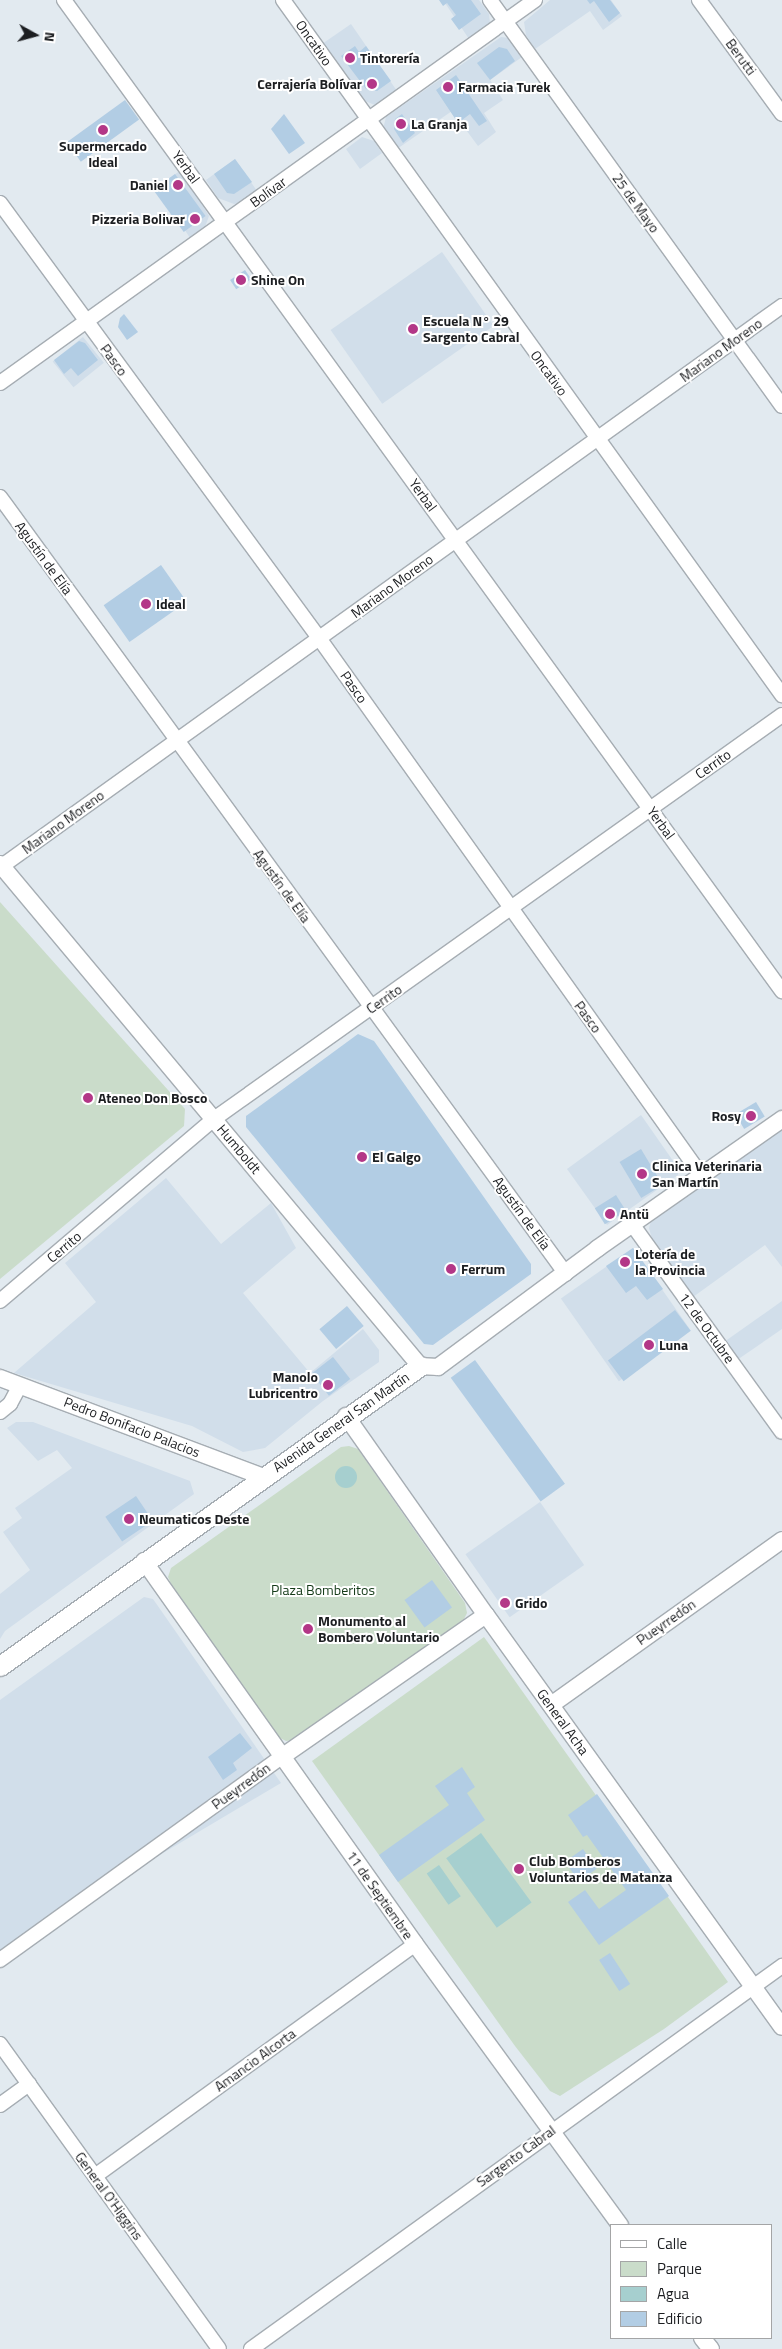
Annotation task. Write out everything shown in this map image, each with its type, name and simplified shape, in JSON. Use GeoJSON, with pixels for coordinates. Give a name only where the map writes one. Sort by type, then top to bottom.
{"type":"FeatureCollection","features":[{"type":"Feature","properties":{"kind":"main road","name":"Avenida General San Martín"},"geometry":{"type":"LineString","coordinates":[[0,1666],[346,1416],[420,1366]]}},
{"type":"Feature","properties":{"kind":"street","name":"Yerbal"},"geometry":{"type":"LineString","coordinates":[[64,0],[227,222],[455,541],[782,990]]}},
{"type":"Feature","properties":{"kind":"street","name":"Oncativo"},"geometry":{"type":"LineString","coordinates":[[284,0],[366,119],[782,695]]}},
{"type":"Feature","properties":{"kind":"street","name":"25 de Mayo"},"geometry":{"type":"LineString","coordinates":[[490,0],[782,406]]}},
{"type":"Feature","properties":{"kind":"street","name":"Bolívar"},"geometry":{"type":"LineString","coordinates":[[0,383],[534,0]]}},
{"type":"Feature","properties":{"kind":"street","name":"Berutti"},"geometry":{"type":"LineString","coordinates":[[699,0],[782,114]]}},
{"type":"Feature","properties":{"kind":"street","name":"Pasco"},"geometry":{"type":"LineString","coordinates":[[0,203],[319,638],[701,1175]]}},
{"type":"Feature","properties":{"kind":"street","name":"Mariano Moreno"},"geometry":{"type":"LineString","coordinates":[[1,865],[782,306]]}},
{"type":"Feature","properties":{"kind":"street","name":"Agustín de Elía"},"geometry":{"type":"LineString","coordinates":[[0,497],[566,1274]]}},
{"type":"Feature","properties":{"kind":"street","name":"Cerrito"},"geometry":{"type":"LineString","coordinates":[[0,1301],[214,1119],[782,715]]}},
{"type":"Feature","properties":{"kind":"street","name":"Humboldt"},"geometry":{"type":"LineString","coordinates":[[1,865],[420,1366]]}},
{"type":"Feature","properties":{"kind":"street","name":"Avenida General San Martín"},"geometry":{"type":"LineString","coordinates":[[420,1366],[438,1366],[632,1224],[782,1119]]}},
{"type":"Feature","properties":{"kind":"street","name":"12 de Octubre"},"geometry":{"type":"LineString","coordinates":[[632,1224],[782,1432]]}},
{"type":"Feature","properties":{"kind":"street","name":"Pedro Bonifacio Palacios"},"geometry":{"type":"LineString","coordinates":[[0,1378],[264,1477]]}},
{"type":"Feature","properties":{"kind":"street"},"geometry":{"type":"LineString","coordinates":[[0,1412],[10,1404],[20,1386]]}},
{"type":"Feature","properties":{"kind":"street","name":"General Acha"},"geometry":{"type":"LineString","coordinates":[[346,1416],[486,1615],[782,2027]]}},
{"type":"Feature","properties":{"kind":"street","name":"Pueyrredón"},"geometry":{"type":"LineString","coordinates":[[551,1705],[782,1540]]}},
{"type":"Feature","properties":{"kind":"street","name":"11 de Septiembre"},"geometry":{"type":"LineString","coordinates":[[144,1561],[415,1944],[619,2224]]}},
{"type":"Feature","properties":{"kind":"street","name":"Pueyrredón"},"geometry":{"type":"LineString","coordinates":[[0,1960],[282,1756],[486,1615]]}},
{"type":"Feature","properties":{"kind":"street","name":"Amancio Alcorta"},"geometry":{"type":"LineString","coordinates":[[95,2176],[415,1944]]}},
{"type":"Feature","properties":{"kind":"street","name":"Sargento Cabral"},"geometry":{"type":"LineString","coordinates":[[251,2349],[782,1966]]}},
{"type":"Feature","properties":{"kind":"street","name":"General O'Higgins"},"geometry":{"type":"LineString","coordinates":[[0,2044],[219,2349]]}},
{"type":"Feature","properties":{"kind":"street"},"geometry":{"type":"LineString","coordinates":[[0,2105],[29,2084]]}},
{"type":"Feature","properties":{"kind":"shaded area"},"geometry":{"type":"Polygon","coordinates":[[[443,0],[479,0],[489,14],[490,23],[469,39],[443,0]]]}},
{"type":"Feature","properties":{"kind":"shaded area"},"geometry":{"type":"Polygon","coordinates":[[[550,0],[611,0],[622,16],[603,30],[590,11],[535,49],[526,35],[524,22],[550,0]]]}},
{"type":"Feature","properties":{"kind":"shaded area"},"geometry":{"type":"Polygon","coordinates":[[[351,24],[397,91],[375,105],[360,99],[322,44],[351,24]]]}},
{"type":"Feature","properties":{"kind":"shaded area"},"geometry":{"type":"Polygon","coordinates":[[[501,37],[509,38],[522,57],[490,80],[503,100],[484,113],[496,132],[478,146],[452,111],[394,151],[383,129],[386,117],[501,37]]]}},
{"type":"Feature","properties":{"kind":"shaded area"},"geometry":{"type":"Polygon","coordinates":[[[362,137],[374,141],[382,153],[360,169],[346,149],[362,137]]]}},
{"type":"Feature","properties":{"kind":"shaded area"},"geometry":{"type":"Polygon","coordinates":[[[235,159],[257,191],[240,203],[234,204],[218,198],[206,180],[235,159]]]}},
{"type":"Feature","properties":{"kind":"shaded area"},"geometry":{"type":"Polygon","coordinates":[[[181,170],[209,216],[205,227],[190,238],[157,187],[181,170]]]}},
{"type":"Feature","properties":{"kind":"shaded area","name":"Escuela N° 29 Sargento Cabral"},"geometry":{"type":"Polygon","coordinates":[[[442,252],[494,326],[382,404],[331,330],[442,252]]]}},
{"type":"Feature","properties":{"kind":"shaded area"},"geometry":{"type":"Polygon","coordinates":[[[83,337],[104,363],[73,387],[53,362],[83,337]]]}},
{"type":"Feature","properties":{"kind":"shaded area"},"geometry":{"type":"Polygon","coordinates":[[[641,1115],[678,1168],[678,1175],[607,1225],[567,1169],[641,1115]]]}},
{"type":"Feature","properties":{"kind":"shaded area"},"geometry":{"type":"Polygon","coordinates":[[[782,1127],[782,1267],[765,1245],[693,1297],[652,1239],[649,1228],[652,1218],[782,1127]]]}},
{"type":"Feature","properties":{"kind":"shaded area"},"geometry":{"type":"Polygon","coordinates":[[[166,1178],[221,1244],[271,1203],[296,1248],[243,1293],[310,1373],[363,1329],[379,1350],[379,1362],[323,1401],[265,1448],[243,1452],[192,1426],[14,1373],[96,1302],[65,1263],[166,1178]]]}},
{"type":"Feature","properties":{"kind":"shaded area"},"geometry":{"type":"Polygon","coordinates":[[[633,1248],[691,1331],[619,1381],[561,1298],[633,1248]]]}},
{"type":"Feature","properties":{"kind":"shaded area"},"geometry":{"type":"Polygon","coordinates":[[[782,1301],[782,1329],[737,1360],[724,1342],[782,1301]]]}},
{"type":"Feature","properties":{"kind":"shaded area"},"geometry":{"type":"Polygon","coordinates":[[[16,1422],[33,1422],[190,1481],[194,1494],[5,1631],[0,1639],[0,1594],[30,1570],[3,1532],[22,1518],[15,1508],[72,1468],[57,1450],[38,1461],[7,1428],[16,1422]]]}},
{"type":"Feature","properties":{"kind":"shaded area"},"geometry":{"type":"Polygon","coordinates":[[[540,1502],[584,1565],[510,1617],[465,1554],[540,1502]]]}},
{"type":"Feature","properties":{"kind":"shaded area"},"geometry":{"type":"Polygon","coordinates":[[[144,1597],[153,1599],[281,1783],[0,1950],[0,1700],[144,1597]]]}},
{"type":"Feature","properties":{"kind":"green space","name":"Ateneo Don Bosco"},"geometry":{"type":"Polygon","coordinates":[[[0,902],[185,1109],[184,1126],[0,1279],[0,902]]]}},
{"type":"Feature","properties":{"kind":"green space","name":"Plaza Bomberitos"},"geometry":{"type":"Polygon","coordinates":[[[349,1446],[358,1449],[465,1603],[467,1613],[462,1623],[294,1740],[286,1741],[278,1737],[173,1588],[168,1577],[171,1568],[341,1447],[349,1446]]]}},
{"type":"Feature","properties":{"kind":"green space","name":"Club Bomberos Voluntarios de Matanza"},"geometry":{"type":"Polygon","coordinates":[[[484,1637],[728,1982],[664,2029],[560,2096],[550,2091],[515,2046],[312,1761],[484,1637]]]}},
{"type":"Feature","properties":{"kind":"water"},"geometry":{"type":"Polygon","coordinates":[[[346,1466],[354,1469],[357,1477],[354,1485],[346,1488],[338,1485],[335,1477],[338,1469],[346,1466]]]}},
{"type":"Feature","properties":{"kind":"water"},"geometry":{"type":"Polygon","coordinates":[[[481,1833],[532,1903],[497,1928],[446,1858],[481,1833]]]}},
{"type":"Feature","properties":{"kind":"water"},"geometry":{"type":"Polygon","coordinates":[[[439,1865],[461,1896],[449,1905],[427,1874],[439,1865]]]}},
{"type":"Feature","properties":{"kind":"building"},"geometry":{"type":"Polygon","coordinates":[[[439,0],[471,0],[481,14],[459,30],[451,19],[456,15],[447,3],[443,6],[439,0]]]}},
{"type":"Feature","properties":{"kind":"building"},"geometry":{"type":"Polygon","coordinates":[[[587,0],[610,0],[620,13],[609,22],[594,1],[590,4],[587,0]]]}},
{"type":"Feature","properties":{"kind":"building"},"geometry":{"type":"Polygon","coordinates":[[[355,46],[359,52],[366,46],[391,81],[377,91],[366,89],[341,56],[355,46]]]}},
{"type":"Feature","properties":{"kind":"building"},"geometry":{"type":"Polygon","coordinates":[[[499,47],[507,49],[515,61],[490,80],[477,63],[499,47]]]}},
{"type":"Feature","properties":{"kind":"building"},"geometry":{"type":"Polygon","coordinates":[[[456,75],[487,121],[479,126],[470,114],[458,123],[436,90],[456,75]]]}},
{"type":"Feature","properties":{"kind":"building","name":"Supermercado Ideal"},"geometry":{"type":"Polygon","coordinates":[[[125,100],[139,119],[81,162],[67,142],[125,100]]]}},
{"type":"Feature","properties":{"kind":"building"},"geometry":{"type":"Polygon","coordinates":[[[284,114],[305,143],[289,154],[271,129],[284,114]]]}},
{"type":"Feature","properties":{"kind":"building","name":"La Granja"},"geometry":{"type":"Polygon","coordinates":[[[402,114],[415,133],[403,143],[394,129],[395,119],[402,114]]]}},
{"type":"Feature","properties":{"kind":"building"},"geometry":{"type":"Polygon","coordinates":[[[235,159],[252,182],[234,194],[227,193],[214,174],[235,159]]]}},
{"type":"Feature","properties":{"kind":"building"},"geometry":{"type":"Polygon","coordinates":[[[175,174],[206,216],[184,232],[153,190],[175,174]]]}},
{"type":"Feature","properties":{"kind":"building","name":"Shine On"},"geometry":{"type":"Polygon","coordinates":[[[245,270],[251,279],[236,289],[230,280],[245,270]]]}},
{"type":"Feature","properties":{"kind":"building"},"geometry":{"type":"Polygon","coordinates":[[[124,314],[138,332],[127,340],[118,327],[120,318],[124,314]]]}},
{"type":"Feature","properties":{"kind":"building"},"geometry":{"type":"Polygon","coordinates":[[[79,341],[85,343],[98,360],[78,376],[71,368],[64,374],[54,360],[79,341]]]}},
{"type":"Feature","properties":{"kind":"building","name":"Ideal"},"geometry":{"type":"Polygon","coordinates":[[[161,565],[187,602],[129,642],[104,605],[161,565]]]}},
{"type":"Feature","properties":{"kind":"building","name":"El Galgo"},"geometry":{"type":"Polygon","coordinates":[[[358,1034],[374,1041],[531,1264],[531,1274],[433,1345],[424,1344],[246,1127],[246,1116],[358,1034]]]}},
{"type":"Feature","properties":{"kind":"building","name":"Rosy"},"geometry":{"type":"Polygon","coordinates":[[[756,1102],[765,1117],[744,1129],[735,1114],[756,1102]]]}},
{"type":"Feature","properties":{"kind":"building","name":"Clinica Veterinaria San Martín"},"geometry":{"type":"Polygon","coordinates":[[[641,1149],[663,1185],[641,1198],[620,1162],[641,1149]]]}},
{"type":"Feature","properties":{"kind":"building"},"geometry":{"type":"Polygon","coordinates":[[[616,1195],[626,1211],[605,1224],[595,1208],[616,1195]]]}},
{"type":"Feature","properties":{"kind":"building"},"geometry":{"type":"Polygon","coordinates":[[[633,1248],[663,1289],[647,1300],[636,1286],[626,1293],[606,1266],[633,1248]]]}},
{"type":"Feature","properties":{"kind":"building"},"geometry":{"type":"Polygon","coordinates":[[[347,1306],[364,1326],[336,1349],[319,1329],[347,1306]]]}},
{"type":"Feature","properties":{"kind":"building","name":"Luna"},"geometry":{"type":"Polygon","coordinates":[[[675,1310],[691,1331],[624,1381],[608,1361],[675,1310]]]}},
{"type":"Feature","properties":{"kind":"building"},"geometry":{"type":"Polygon","coordinates":[[[333,1357],[350,1379],[329,1396],[312,1374],[333,1357]]]}},
{"type":"Feature","properties":{"kind":"building"},"geometry":{"type":"Polygon","coordinates":[[[475,1360],[565,1484],[541,1501],[451,1378],[475,1360]]]}},
{"type":"Feature","properties":{"kind":"building","name":"Neumaticos Deste"},"geometry":{"type":"Polygon","coordinates":[[[136,1496],[153,1521],[122,1542],[105,1517],[136,1496]]]}},
{"type":"Feature","properties":{"kind":"building"},"geometry":{"type":"Polygon","coordinates":[[[432,1580],[452,1608],[424,1627],[404,1600],[432,1580]]]}},
{"type":"Feature","properties":{"kind":"building"},"geometry":{"type":"Polygon","coordinates":[[[240,1733],[252,1748],[233,1763],[237,1770],[223,1780],[208,1757],[240,1733]]]}},
{"type":"Feature","properties":{"kind":"building"},"geometry":{"type":"Polygon","coordinates":[[[462,1767],[475,1787],[467,1793],[485,1820],[398,1882],[379,1855],[449,1805],[435,1786],[462,1767]]]}},
{"type":"Feature","properties":{"kind":"building"},"geometry":{"type":"Polygon","coordinates":[[[597,1794],[669,1896],[599,1945],[568,1902],[585,1890],[599,1909],[626,1890],[587,1835],[583,1837],[568,1815],[597,1794]]]}},
{"type":"Feature","properties":{"kind":"building"},"geometry":{"type":"Polygon","coordinates":[[[583,1849],[597,1869],[579,1881],[565,1862],[583,1849]]]}},
{"type":"Feature","properties":{"kind":"building"},"geometry":{"type":"Polygon","coordinates":[[[610,1953],[630,1984],[619,1991],[599,1960],[610,1953]]]}},
{"type":"Feature","properties":{"kind":"place","name":"Tintorería"},"geometry":{"type":"Point","coordinates":[350,58]}},
{"type":"Feature","properties":{"kind":"place","name":"Cerrajería Bolívar"},"geometry":{"type":"Point","coordinates":[372,84]}},
{"type":"Feature","properties":{"kind":"place","name":"Farmacia Turek"},"geometry":{"type":"Point","coordinates":[448,87]}},
{"type":"Feature","properties":{"kind":"place","name":"La Granja"},"geometry":{"type":"Point","coordinates":[401,124]}},
{"type":"Feature","properties":{"kind":"place","name":"Supermercado Ideal"},"geometry":{"type":"Point","coordinates":[103,130]}},
{"type":"Feature","properties":{"kind":"place","name":"Daniel"},"geometry":{"type":"Point","coordinates":[178,185]}},
{"type":"Feature","properties":{"kind":"place","name":"Pizzeria Bolivar"},"geometry":{"type":"Point","coordinates":[195,219]}},
{"type":"Feature","properties":{"kind":"place","name":"Shine On"},"geometry":{"type":"Point","coordinates":[241,280]}},
{"type":"Feature","properties":{"kind":"place","name":"Escuela N° 29 Sargento Cabral"},"geometry":{"type":"Point","coordinates":[413,329]}},
{"type":"Feature","properties":{"kind":"place","name":"Ideal"},"geometry":{"type":"Point","coordinates":[146,604]}},
{"type":"Feature","properties":{"kind":"place","name":"Ateneo Don Bosco"},"geometry":{"type":"Point","coordinates":[88,1098]}},
{"type":"Feature","properties":{"kind":"place","name":"Rosy"},"geometry":{"type":"Point","coordinates":[751,1116]}},
{"type":"Feature","properties":{"kind":"place","name":"El Galgo"},"geometry":{"type":"Point","coordinates":[362,1157]}},
{"type":"Feature","properties":{"kind":"place","name":"Clinica Veterinaria San Martín"},"geometry":{"type":"Point","coordinates":[642,1174]}},
{"type":"Feature","properties":{"kind":"place","name":"Antü"},"geometry":{"type":"Point","coordinates":[610,1214]}},
{"type":"Feature","properties":{"kind":"place","name":"Lotería de la Provincia"},"geometry":{"type":"Point","coordinates":[625,1262]}},
{"type":"Feature","properties":{"kind":"place","name":"Ferrum"},"geometry":{"type":"Point","coordinates":[451,1269]}},
{"type":"Feature","properties":{"kind":"place","name":"Luna"},"geometry":{"type":"Point","coordinates":[649,1345]}},
{"type":"Feature","properties":{"kind":"place","name":"Manolo Lubricentro"},"geometry":{"type":"Point","coordinates":[328,1385]}},
{"type":"Feature","properties":{"kind":"place","name":"Neumaticos Deste"},"geometry":{"type":"Point","coordinates":[129,1519]}},
{"type":"Feature","properties":{"kind":"place","name":"Grido"},"geometry":{"type":"Point","coordinates":[505,1603]}},
{"type":"Feature","properties":{"kind":"place","name":"Monumento al Bombero Voluntario"},"geometry":{"type":"Point","coordinates":[308,1629]}},
{"type":"Feature","properties":{"kind":"place","name":"Club Bomberos Voluntarios de Matanza"},"geometry":{"type":"Point","coordinates":[519,1869]}}]}
